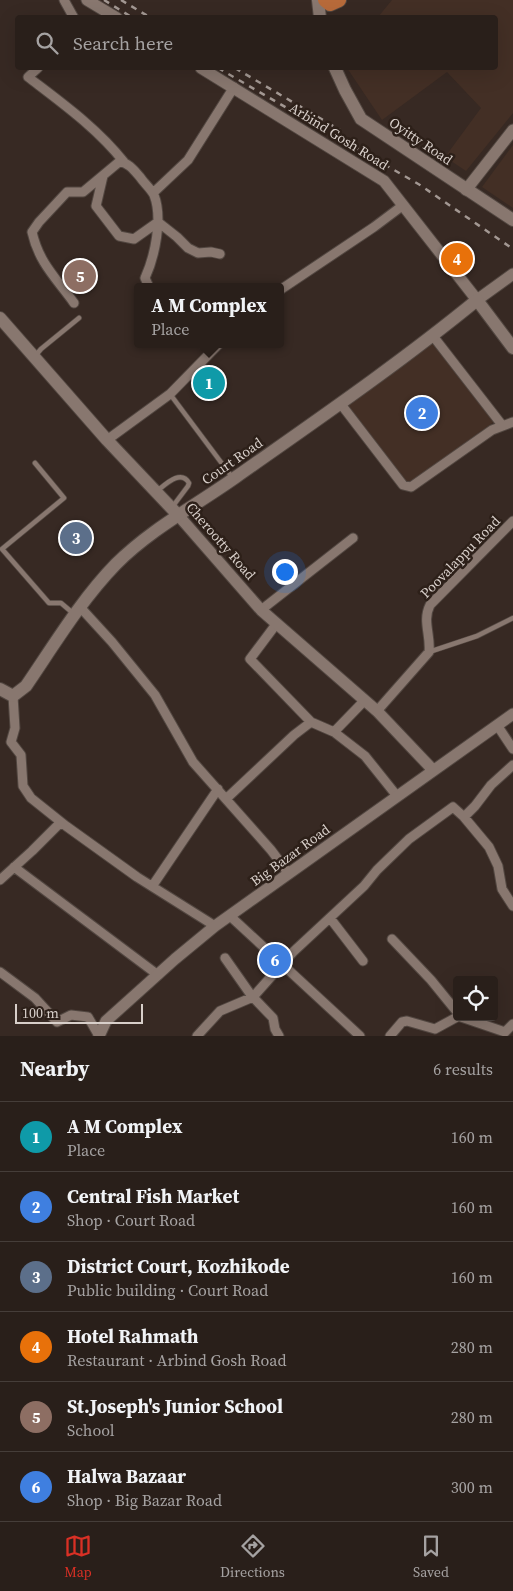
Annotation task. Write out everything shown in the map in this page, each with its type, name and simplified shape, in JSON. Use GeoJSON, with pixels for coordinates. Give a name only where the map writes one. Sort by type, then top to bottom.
{"type":"FeatureCollection","features":[{"type":"Feature","properties":{"kind":"main road"},"geometry":{"type":"LineString","coordinates":[[318,0],[320,15]]}},
{"type":"Feature","properties":{"kind":"main road"},"geometry":{"type":"LineString","coordinates":[[325,0],[330,4],[338,0]]}},
{"type":"Feature","properties":{"kind":"main road","name":"Oyitty Road"},"geometry":{"type":"LineString","coordinates":[[336,70],[361,119],[513,220]]}},
{"type":"Feature","properties":{"kind":"main road"},"geometry":{"type":"LineString","coordinates":[[477,300],[513,348]]}},
{"type":"Feature","properties":{"kind":"main road","name":"Court Road"},"geometry":{"type":"LineString","coordinates":[[13,696],[26,686],[78,611],[116,564],[175,511],[234,479],[433,336],[477,300]]}},
{"type":"Feature","properties":{"kind":"main road","name":"Cherootty Road"},"geometry":{"type":"LineString","coordinates":[[2,325],[35,356],[107,440],[175,511]]}},
{"type":"Feature","properties":{"kind":"main road"},"geometry":{"type":"LineString","coordinates":[[0,689],[13,696]]}},
{"type":"Feature","properties":{"kind":"street"},"geometry":{"type":"LineString","coordinates":[[64,0],[72,15]]}},
{"type":"Feature","properties":{"kind":"street"},"geometry":{"type":"LineString","coordinates":[[87,0],[111,15]]}},
{"type":"Feature","properties":{"kind":"street"},"geometry":{"type":"LineString","coordinates":[[36,70],[28,77],[109,143],[153,194],[159,211],[155,246],[145,278],[147,283]]}},
{"type":"Feature","properties":{"kind":"street","name":"Arbind Gosh Road"},"geometry":{"type":"LineString","coordinates":[[204,70],[384,181],[477,300]]}},
{"type":"Feature","properties":{"kind":"street"},"geometry":{"type":"LineString","coordinates":[[153,194],[188,160],[234,87]]}},
{"type":"Feature","properties":{"kind":"street"},"geometry":{"type":"LineString","coordinates":[[466,190],[513,130]]}},
{"type":"Feature","properties":{"kind":"street"},"geometry":{"type":"LineString","coordinates":[[74,303],[51,276],[40,259],[32,232],[67,192],[84,192],[118,162],[124,162]]}},
{"type":"Feature","properties":{"kind":"street"},"geometry":{"type":"LineString","coordinates":[[103,176],[96,206],[119,236],[134,239],[158,222]]}},
{"type":"Feature","properties":{"kind":"street"},"geometry":{"type":"LineString","coordinates":[[284,287],[402,206]]}},
{"type":"Feature","properties":{"kind":"street"},"geometry":{"type":"LineString","coordinates":[[158,222],[188,248],[198,253],[211,252],[220,254]]}},
{"type":"Feature","properties":{"kind":"street","name":"Court Road"},"geometry":{"type":"LineString","coordinates":[[477,300],[513,274]]}},
{"type":"Feature","properties":{"kind":"street"},"geometry":{"type":"LineString","coordinates":[[433,336],[502,425]]}},
{"type":"Feature","properties":{"kind":"street"},"geometry":{"type":"LineString","coordinates":[[107,440],[170,394],[215,348]]}},
{"type":"Feature","properties":{"kind":"street"},"geometry":{"type":"LineString","coordinates":[[340,402],[403,485],[411,487],[492,430],[513,422]]}},
{"type":"Feature","properties":{"kind":"street","name":"Cherootty Road"},"geometry":{"type":"LineString","coordinates":[[175,511],[261,610],[377,711],[433,770]]}},
{"type":"Feature","properties":{"kind":"street","name":"Poovalappu Road"},"geometry":{"type":"LineString","coordinates":[[429,652],[429,638],[425,619],[430,605],[513,522]]}},
{"type":"Feature","properties":{"kind":"street"},"geometry":{"type":"LineString","coordinates":[[261,610],[353,538]]}},
{"type":"Feature","properties":{"kind":"street"},"geometry":{"type":"LineString","coordinates":[[78,611],[112,642],[155,695],[193,762],[227,798],[289,874]]}},
{"type":"Feature","properties":{"kind":"street"},"geometry":{"type":"LineString","coordinates":[[277,623],[250,660],[310,722],[334,732],[365,756],[397,796]]}},
{"type":"Feature","properties":{"kind":"street"},"geometry":{"type":"LineString","coordinates":[[377,711],[429,652]]}},
{"type":"Feature","properties":{"kind":"street"},"geometry":{"type":"LineString","coordinates":[[13,696],[15,728],[11,742],[21,755],[23,786],[31,798],[61,822],[137,876],[216,926]]}},
{"type":"Feature","properties":{"kind":"street"},"geometry":{"type":"LineString","coordinates":[[334,732],[364,701]]}},
{"type":"Feature","properties":{"kind":"street","name":"Big Bazar Road"},"geometry":{"type":"LineString","coordinates":[[99,1036],[106,1021],[216,926],[513,714]]}},
{"type":"Feature","properties":{"kind":"street"},"geometry":{"type":"LineString","coordinates":[[227,798],[310,722]]}},
{"type":"Feature","properties":{"kind":"street"},"geometry":{"type":"LineString","coordinates":[[497,725],[513,748]]}},
{"type":"Feature","properties":{"kind":"street"},"geometry":{"type":"LineString","coordinates":[[464,817],[491,785],[513,767]]}},
{"type":"Feature","properties":{"kind":"street"},"geometry":{"type":"LineString","coordinates":[[152,885],[218,788]]}},
{"type":"Feature","properties":{"kind":"street"},"geometry":{"type":"LineString","coordinates":[[197,1036],[220,1011],[253,997],[293,952],[409,839],[453,807],[489,847],[498,866],[502,889],[513,906]]}},
{"type":"Feature","properties":{"kind":"street"},"geometry":{"type":"LineString","coordinates":[[0,880],[32,852],[61,822]]}},
{"type":"Feature","properties":{"kind":"street"},"geometry":{"type":"LineString","coordinates":[[14,867],[158,975]]}},
{"type":"Feature","properties":{"kind":"street"},"geometry":{"type":"LineString","coordinates":[[230,916],[360,1036]]}},
{"type":"Feature","properties":{"kind":"street"},"geometry":{"type":"LineString","coordinates":[[330,918],[363,961]]}},
{"type":"Feature","properties":{"kind":"street"},"geometry":{"type":"LineString","coordinates":[[392,939],[432,980],[453,1007]]}},
{"type":"Feature","properties":{"kind":"street"},"geometry":{"type":"LineString","coordinates":[[225,958],[253,997],[273,1018],[275,1029],[279,1036]]}},
{"type":"Feature","properties":{"kind":"street"},"geometry":{"type":"LineString","coordinates":[[0,972],[36,998],[57,1022],[71,1015],[88,1016],[99,1036]]}},
{"type":"Feature","properties":{"kind":"street"},"geometry":{"type":"LineString","coordinates":[[390,1036],[402,1022],[407,1021],[435,1029],[453,1019]]}},
{"type":"Feature","properties":{"kind":"street"},"geometry":{"type":"LineString","coordinates":[[472,1021],[506,1034],[513,1024]]}},
{"type":"Feature","properties":{"kind":"lane"},"geometry":{"type":"LineString","coordinates":[[35,356],[79,318]]}},
{"type":"Feature","properties":{"kind":"lane"},"geometry":{"type":"LineString","coordinates":[[170,394],[234,479]]}},
{"type":"Feature","properties":{"kind":"lane"},"geometry":{"type":"LineString","coordinates":[[35,463],[64,498],[2,550],[49,603],[61,603],[78,611]]}},
{"type":"Feature","properties":{"kind":"lane"},"geometry":{"type":"LineString","coordinates":[[156,492],[179,477],[182,476],[187,480],[187,489],[175,511]]}},
{"type":"Feature","properties":{"kind":"lane"},"geometry":{"type":"LineString","coordinates":[[429,652],[477,636],[513,618]]}},
{"type":"Feature","properties":{"kind":"shaded area"},"geometry":{"type":"Polygon","coordinates":[[[392,0],[513,0],[513,113],[466,171],[445,157],[481,108],[447,72],[382,120],[348,70],[498,70],[498,15],[380,15],[392,0]]]}},
{"type":"Feature","properties":{"kind":"shaded area"},"geometry":{"type":"Polygon","coordinates":[[[513,145],[513,208],[482,187],[513,145]]]}},
{"type":"Feature","properties":{"kind":"shaded area"},"geometry":{"type":"Polygon","coordinates":[[[434,340],[495,421],[408,484],[348,405],[434,340]]]}},
{"type":"Feature","properties":{"kind":"railway"},"geometry":{"type":"LineString","coordinates":[[104,0],[128,15]]}},
{"type":"Feature","properties":{"kind":"railway"},"geometry":{"type":"LineString","coordinates":[[121,0],[146,15]]}},
{"type":"Feature","properties":{"kind":"railway"},"geometry":{"type":"LineString","coordinates":[[221,70],[420,185],[513,249]]}},
{"type":"Feature","properties":{"kind":"railway"},"geometry":{"type":"LineString","coordinates":[[238,70],[340,130]]}},
{"type":"Feature","properties":{"kind":"place","name":"Hotel Rahmath"},"geometry":{"type":"Point","coordinates":[457,259]}},
{"type":"Feature","properties":{"kind":"place","name":"St.Joseph's Junior School"},"geometry":{"type":"Point","coordinates":[80,276]}},
{"type":"Feature","properties":{"kind":"place","name":"A M Complex"},"geometry":{"type":"Point","coordinates":[209,383]}},
{"type":"Feature","properties":{"kind":"place","name":"Central Fish Market"},"geometry":{"type":"Point","coordinates":[422,413]}},
{"type":"Feature","properties":{"kind":"place","name":"District Court, Kozhikode"},"geometry":{"type":"Point","coordinates":[76,538]}},
{"type":"Feature","properties":{"kind":"place","name":"Halwa Bazaar"},"geometry":{"type":"Point","coordinates":[275,960]}}]}
